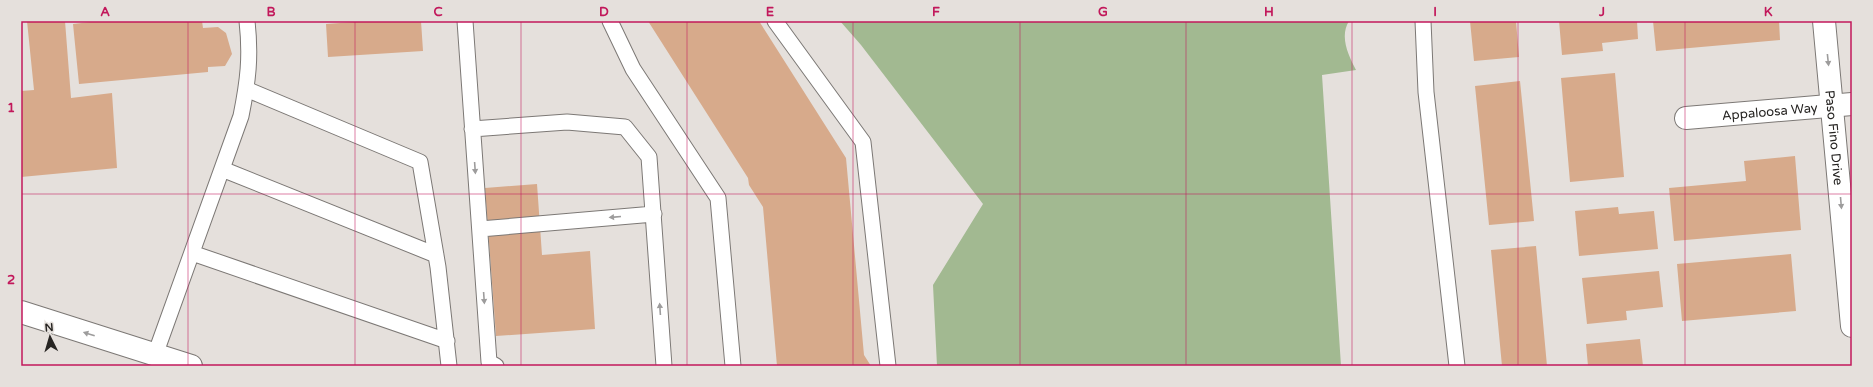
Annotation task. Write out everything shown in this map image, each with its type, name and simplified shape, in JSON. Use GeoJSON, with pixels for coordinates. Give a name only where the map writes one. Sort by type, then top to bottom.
{"type":"FeatureCollection","features":[{"type":"Feature","properties":{"kind":"street","name":"Paso Fino Drive"},"geometry":{"type":"LineString","coordinates":[[1824,21],[1842,104],[1852,326]]}},
{"type":"Feature","properties":{"kind":"street","name":"Appaloosa Way"},"geometry":{"type":"LineString","coordinates":[[1686,118],[1842,104]]}},
{"type":"Feature","properties":{"kind":"street"},"geometry":{"type":"LineString","coordinates":[[21,312],[191,366]]}},
{"type":"Feature","properties":{"kind":"lane"},"geometry":{"type":"LineString","coordinates":[[155,355],[241,116],[246,89],[250,47],[247,21]]}},
{"type":"Feature","properties":{"kind":"lane"},"geometry":{"type":"LineString","coordinates":[[464,21],[489,362],[496,366]]}},
{"type":"Feature","properties":{"kind":"lane"},"geometry":{"type":"LineString","coordinates":[[610,21],[633,68],[718,198],[734,366]]}},
{"type":"Feature","properties":{"kind":"lane"},"geometry":{"type":"LineString","coordinates":[[774,21],[864,142],[888,366]]}},
{"type":"Feature","properties":{"kind":"lane"},"geometry":{"type":"LineString","coordinates":[[1423,21],[1426,92],[1457,366]]}},
{"type":"Feature","properties":{"kind":"lane"},"geometry":{"type":"LineString","coordinates":[[246,89],[420,162],[436,255],[450,366]]}},
{"type":"Feature","properties":{"kind":"lane"},"geometry":{"type":"LineString","coordinates":[[472,129],[566,122],[625,127],[649,157],[664,366]]}},
{"type":"Feature","properties":{"kind":"lane"},"geometry":{"type":"LineString","coordinates":[[222,169],[436,255]]}},
{"type":"Feature","properties":{"kind":"lane"},"geometry":{"type":"LineString","coordinates":[[480,229],[654,212]]}},
{"type":"Feature","properties":{"kind":"lane"},"geometry":{"type":"LineString","coordinates":[[192,253],[446,341]]}},
{"type":"Feature","properties":{"kind":"green space"},"geometry":{"type":"Polygon","coordinates":[[[840,21],[1349,21],[1346,27],[1345,40],[1348,53],[1356,70],[1322,75],[1341,366],[937,366],[933,285],[983,204],[861,45],[840,21]]]}},
{"type":"Feature","properties":{"kind":"building"},"geometry":{"type":"Polygon","coordinates":[[[27,21],[65,21],[71,98],[112,93],[117,168],[21,177],[21,91],[34,90],[27,21]]]}},
{"type":"Feature","properties":{"kind":"building"},"geometry":{"type":"Polygon","coordinates":[[[99,21],[202,21],[203,28],[218,27],[226,33],[232,54],[225,66],[208,67],[208,72],[79,84],[73,24],[99,21]]]}},
{"type":"Feature","properties":{"kind":"building"},"geometry":{"type":"Polygon","coordinates":[[[368,21],[421,21],[423,51],[328,57],[326,24],[368,21]]]}},
{"type":"Feature","properties":{"kind":"building"},"geometry":{"type":"Polygon","coordinates":[[[648,21],[759,21],[846,158],[864,355],[871,366],[777,366],[763,207],[749,185],[748,178],[648,21]]]}},
{"type":"Feature","properties":{"kind":"building"},"geometry":{"type":"Polygon","coordinates":[[[1470,21],[1516,21],[1519,57],[1474,61],[1470,21]]]}},
{"type":"Feature","properties":{"kind":"building"},"geometry":{"type":"Polygon","coordinates":[[[1559,21],[1637,21],[1638,39],[1602,43],[1603,51],[1562,55],[1559,21]]]}},
{"type":"Feature","properties":{"kind":"building"},"geometry":{"type":"Polygon","coordinates":[[[1653,21],[1779,21],[1780,40],[1656,51],[1653,21]]]}},
{"type":"Feature","properties":{"kind":"building"},"geometry":{"type":"Polygon","coordinates":[[[1615,73],[1624,177],[1570,182],[1561,78],[1615,73]]]}},
{"type":"Feature","properties":{"kind":"building"},"geometry":{"type":"Polygon","coordinates":[[[1520,81],[1534,221],[1489,225],[1475,86],[1520,81]]]}},
{"type":"Feature","properties":{"kind":"building"},"geometry":{"type":"Polygon","coordinates":[[[1795,156],[1801,230],[1674,241],[1669,188],[1746,181],[1744,161],[1795,156]]]}},
{"type":"Feature","properties":{"kind":"building"},"geometry":{"type":"Polygon","coordinates":[[[537,184],[542,255],[590,251],[595,329],[496,336],[485,188],[537,184]]]}},
{"type":"Feature","properties":{"kind":"building"},"geometry":{"type":"Polygon","coordinates":[[[1618,207],[1619,214],[1654,211],[1658,249],[1579,256],[1575,211],[1618,207]]]}},
{"type":"Feature","properties":{"kind":"building"},"geometry":{"type":"Polygon","coordinates":[[[1536,246],[1547,366],[1502,366],[1491,250],[1536,246]]]}},
{"type":"Feature","properties":{"kind":"building"},"geometry":{"type":"Polygon","coordinates":[[[1791,254],[1796,311],[1682,321],[1677,264],[1791,254]]]}},
{"type":"Feature","properties":{"kind":"building"},"geometry":{"type":"Polygon","coordinates":[[[1659,271],[1663,307],[1626,311],[1627,320],[1587,324],[1582,278],[1659,271]]]}},
{"type":"Feature","properties":{"kind":"building"},"geometry":{"type":"Polygon","coordinates":[[[1640,339],[1643,366],[1588,366],[1586,344],[1640,339]]]}}]}
